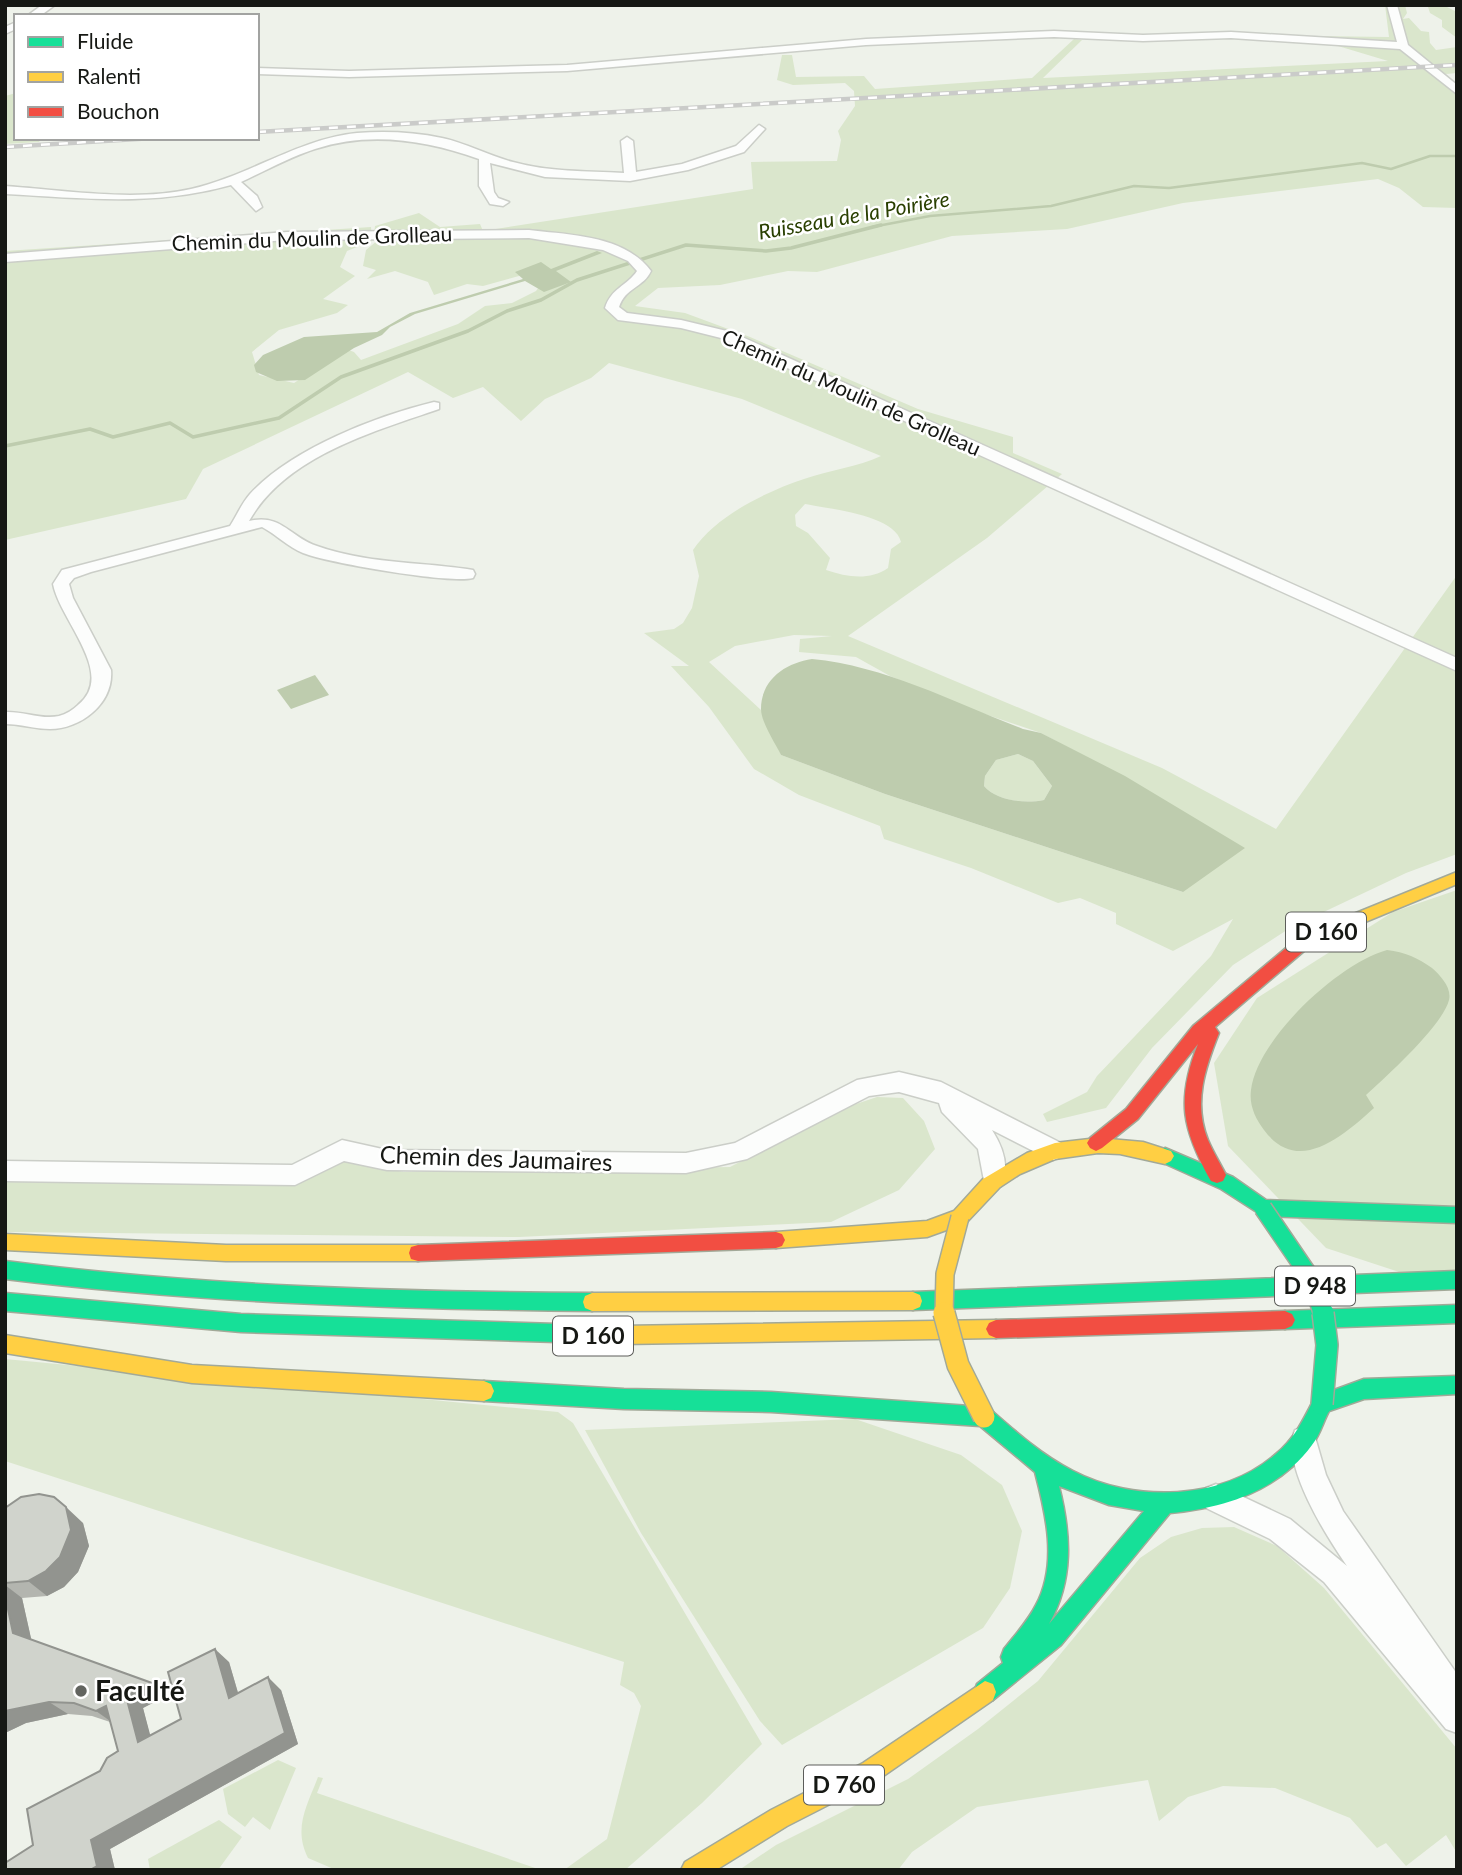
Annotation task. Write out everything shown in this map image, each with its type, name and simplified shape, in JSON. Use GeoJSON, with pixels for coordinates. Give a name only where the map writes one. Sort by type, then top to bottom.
{"type":"FeatureCollection","features":[{"type":"Feature","properties":{"kind":"main road","name":"D 160"},"geometry":{"type":"LineString","coordinates":[[1096,1143],[1132,1114],[1199,1031],[1217,1019],[1239,996],[1298,947],[1331,929],[1457,878]]}},
{"type":"Feature","properties":{"kind":"main road","name":"D 160"},"geometry":{"type":"LineString","coordinates":[[1217,1019],[1190,1082],[1187,1099],[1197,1141],[1217,1175]]}},
{"type":"Feature","properties":{"kind":"main road"},"geometry":{"type":"LineString","coordinates":[[1096,1143],[1137,1146],[1178,1157],[1217,1175],[1262,1208],[1301,1255],[1315,1284],[1325,1314],[1329,1354],[1322,1404],[1304,1439],[1280,1464],[1251,1483],[1216,1498],[1166,1503],[1124,1499],[1083,1486],[1044,1466],[984,1417],[955,1365],[943,1328],[940,1293],[943,1259],[960,1216],[993,1179],[1021,1161],[1053,1150],[1096,1143]]}},
{"type":"Feature","properties":{"kind":"main road"},"geometry":{"type":"LineString","coordinates":[[1262,1208],[1457,1215]]}},
{"type":"Feature","properties":{"kind":"main road"},"geometry":{"type":"LineString","coordinates":[[5,1242],[255,1251],[554,1250],[891,1233],[927,1229],[960,1216]]}},
{"type":"Feature","properties":{"kind":"main road","name":"D 160"},"geometry":{"type":"LineString","coordinates":[[5,1270],[97,1283],[222,1291],[512,1302],[848,1304],[1172,1293]]}},
{"type":"Feature","properties":{"kind":"main road","name":"D 948"},"geometry":{"type":"LineString","coordinates":[[1172,1293],[1457,1280]]}},
{"type":"Feature","properties":{"kind":"main road","name":"D 160"},"geometry":{"type":"LineString","coordinates":[[5,1302],[109,1316],[487,1334],[724,1337],[1181,1323]]}},
{"type":"Feature","properties":{"kind":"main road","name":"D 948"},"geometry":{"type":"LineString","coordinates":[[1181,1323],[1457,1314]]}},
{"type":"Feature","properties":{"kind":"main road"},"geometry":{"type":"LineString","coordinates":[[5,1344],[192,1374],[624,1399],[771,1402],[984,1417]]}},
{"type":"Feature","properties":{"kind":"main road"},"geometry":{"type":"LineString","coordinates":[[1322,1404],[1364,1389],[1457,1385]]}},
{"type":"Feature","properties":{"kind":"main road","name":"D 760"},"geometry":{"type":"LineString","coordinates":[[989,1689],[1044,1612],[1059,1571],[1058,1526],[1044,1466]]}},
{"type":"Feature","properties":{"kind":"main road","name":"D 760"},"geometry":{"type":"LineString","coordinates":[[693,1870],[779,1818],[870,1771],[989,1689],[1053,1637],[1166,1503]]}},
{"type":"Feature","properties":{"kind":"street"},"geometry":{"type":"LineString","coordinates":[[1392,5],[1404,46],[1457,91]]}},
{"type":"Feature","properties":{"kind":"street"},"geometry":{"type":"LineString","coordinates":[[259,71],[349,74],[567,68],[866,41],[1045,34],[1143,38],[1231,35],[1404,46]]}},
{"type":"Feature","properties":{"kind":"street"},"geometry":{"type":"LineString","coordinates":[[5,190],[161,196],[233,181],[312,146],[355,137],[397,135],[425,138],[545,173],[630,177],[684,167],[740,149],[759,129]]}},
{"type":"Feature","properties":{"kind":"street"},"geometry":{"type":"LineString","coordinates":[[627,141],[630,177]]}},
{"type":"Feature","properties":{"kind":"street"},"geometry":{"type":"LineString","coordinates":[[485,157],[483,167],[489,197],[503,202]]}},
{"type":"Feature","properties":{"kind":"street"},"geometry":{"type":"LineString","coordinates":[[233,181],[253,199],[256,207]]}},
{"type":"Feature","properties":{"kind":"street","name":"Chemin du Moulin de Grolleau"},"geometry":{"type":"LineString","coordinates":[[5,258],[287,236],[481,233],[555,236],[608,247],[635,260],[644,271],[641,278],[626,285],[614,297],[612,309],[623,317],[681,324],[726,334],[1457,664]]}},
{"type":"Feature","properties":{"kind":"street"},"geometry":{"type":"LineString","coordinates":[[237,527],[258,494],[287,473],[339,442],[434,406]]}},
{"type":"Feature","properties":{"kind":"street"},"geometry":{"type":"LineString","coordinates":[[5,718],[53,723],[85,709],[100,695],[105,681],[102,670],[64,598],[61,584],[68,574],[264,522],[278,527],[296,543],[330,555],[467,574]]}},
{"type":"Feature","properties":{"kind":"street","name":"Chemin des Jaumaires"},"geometry":{"type":"LineString","coordinates":[[5,1171],[295,1175],[342,1150],[387,1160],[686,1163],[738,1152],[865,1087],[899,1082],[933,1089],[1053,1150]]}},
{"type":"Feature","properties":{"kind":"street"},"geometry":{"type":"LineString","coordinates":[[933,1089],[988,1141],[995,1159],[993,1179]]}},
{"type":"Feature","properties":{"kind":"street"},"geometry":{"type":"LineString","coordinates":[[1304,1439],[1313,1477],[1333,1521],[1457,1701]]}},
{"type":"Feature","properties":{"kind":"street"},"geometry":{"type":"LineString","coordinates":[[1216,1498],[1280,1529],[1334,1572],[1457,1718]]}},
{"type":"Feature","properties":{"kind":"shaded area"},"geometry":{"type":"Polygon","coordinates":[[[1385,5],[1405,5],[1407,13],[1403,19],[1409,18],[1421,31],[1429,32],[1430,43],[1436,50],[1457,47],[1457,73],[1435,75],[1457,94],[1457,208],[1423,207],[1399,188],[1378,179],[1183,203],[1067,229],[952,236],[817,272],[788,271],[720,285],[658,288],[635,306],[685,313],[750,337],[918,409],[1013,437],[1013,453],[1062,474],[987,538],[848,636],[1162,768],[1276,829],[1457,575],[1457,854],[1406,873],[1290,928],[1233,965],[1152,1048],[1106,1108],[1047,1122],[1043,1114],[1087,1092],[1097,1076],[1211,956],[1233,919],[1173,951],[1116,924],[1116,913],[1080,898],[1058,903],[971,868],[884,839],[880,826],[799,795],[754,769],[709,707],[671,666],[689,666],[644,633],[674,629],[683,623],[692,608],[699,576],[693,550],[728,516],[789,484],[881,456],[742,399],[609,363],[591,378],[545,399],[521,421],[483,387],[453,398],[408,372],[203,469],[186,499],[5,540],[5,251],[371,227],[372,241],[347,251],[340,267],[355,276],[323,299],[348,305],[337,313],[279,330],[252,352],[259,375],[294,383],[343,348],[354,352],[361,360],[458,324],[485,306],[512,303],[536,291],[548,275],[541,270],[483,286],[467,284],[434,295],[428,282],[395,271],[367,279],[376,270],[363,266],[366,250],[378,240],[374,234],[375,226],[419,213],[440,227],[480,224],[483,231],[753,189],[751,162],[837,161],[841,140],[838,131],[855,106],[854,91],[845,83],[793,85],[777,80],[782,55],[792,55],[796,77],[864,76],[875,89],[1032,78],[1074,39],[1082,40],[1043,78],[1388,61],[1338,46],[1312,44],[1314,36],[1389,37],[1385,5]],[[805,504],[795,515],[796,526],[808,533],[830,558],[826,570],[866,576],[888,568],[891,549],[901,542],[887,525],[845,511],[805,504]],[[794,635],[735,646],[709,662],[761,710],[781,755],[885,794],[1183,892],[1147,790],[1041,733],[955,704],[890,676],[856,657],[799,652],[800,639],[832,636],[794,635]]]}},
{"type":"Feature","properties":{"kind":"shaded area"},"geometry":{"type":"Polygon","coordinates":[[[1423,5],[1443,5],[1457,12],[1457,38],[1442,27],[1442,20],[1423,5]]]}},
{"type":"Feature","properties":{"kind":"shaded area"},"geometry":{"type":"Polygon","coordinates":[[[14,94],[14,140],[40,140],[39,142],[5,144],[5,96],[14,94]]]}},
{"type":"Feature","properties":{"kind":"shaded area"},"geometry":{"type":"Polygon","coordinates":[[[597,251],[602,253],[556,271],[571,282],[544,292],[525,281],[415,314],[390,327],[382,335],[354,348],[305,380],[277,381],[256,372],[254,365],[263,355],[304,337],[377,332],[410,313],[523,279],[515,272],[541,262],[551,269],[597,251]]]}},
{"type":"Feature","properties":{"kind":"shaded area"},"geometry":{"type":"Polygon","coordinates":[[[812,659],[867,669],[920,687],[1023,729],[1041,733],[1125,776],[1245,848],[1183,892],[885,794],[781,755],[763,720],[762,698],[770,681],[777,674],[802,661],[812,659]],[[1018,754],[996,760],[985,776],[984,786],[996,795],[1012,800],[1044,800],[1052,786],[1033,761],[1018,754]]]}},
{"type":"Feature","properties":{"kind":"shaded area"},"geometry":{"type":"Polygon","coordinates":[[[315,675],[329,695],[291,709],[277,690],[315,675]]]}},
{"type":"Feature","properties":{"kind":"shaded area"},"geometry":{"type":"Polygon","coordinates":[[[1018,754],[1033,761],[1052,786],[1044,800],[1012,800],[996,795],[984,786],[985,776],[996,760],[1018,754]]]}},
{"type":"Feature","properties":{"kind":"shaded area"},"geometry":{"type":"Polygon","coordinates":[[[1457,890],[1457,1291],[1326,1248],[1228,1146],[1214,1063],[1257,998],[1393,912],[1457,890]]]}},
{"type":"Feature","properties":{"kind":"shaded area"},"geometry":{"type":"Polygon","coordinates":[[[1387,950],[1416,958],[1439,975],[1450,996],[1445,1011],[1413,1050],[1366,1095],[1374,1108],[1349,1130],[1320,1147],[1306,1151],[1291,1150],[1277,1143],[1258,1121],[1251,1101],[1257,1070],[1268,1048],[1303,1006],[1324,987],[1346,970],[1387,950]]]}},
{"type":"Feature","properties":{"kind":"shaded area"},"geometry":{"type":"Polygon","coordinates":[[[877,1097],[903,1098],[924,1121],[935,1149],[899,1190],[831,1222],[519,1237],[5,1232],[5,1180],[165,1182],[343,1161],[404,1172],[730,1167],[844,1108],[877,1097]]]}},
{"type":"Feature","properties":{"kind":"shaded area"},"geometry":{"type":"Polygon","coordinates":[[[5,1359],[558,1412],[573,1423],[762,1744],[702,1803],[625,1870],[564,1870],[607,1839],[641,1706],[634,1693],[620,1685],[624,1662],[5,1461],[5,1359]]]}},
{"type":"Feature","properties":{"kind":"shaded area"},"geometry":{"type":"Polygon","coordinates":[[[855,1419],[961,1455],[1002,1485],[1022,1531],[1010,1588],[983,1628],[782,1745],[760,1721],[641,1533],[585,1430],[855,1419]]]}},
{"type":"Feature","properties":{"kind":"shaded area"},"geometry":{"type":"Polygon","coordinates":[[[1234,1527],[1277,1546],[1324,1588],[1457,1749],[1457,1853],[1446,1835],[1406,1866],[1386,1843],[1377,1848],[1350,1818],[1275,1788],[1223,1786],[1188,1797],[1159,1821],[1148,1780],[977,1807],[912,1852],[898,1870],[739,1870],[776,1845],[908,1779],[978,1729],[1038,1681],[1140,1558],[1171,1537],[1202,1528],[1234,1527]]]}},
{"type":"Feature","properties":{"kind":"shaded area"},"geometry":{"type":"Polygon","coordinates":[[[278,1760],[296,1768],[270,1830],[253,1817],[245,1827],[228,1814],[223,1789],[278,1760]]]}},
{"type":"Feature","properties":{"kind":"shaded area"},"geometry":{"type":"Polygon","coordinates":[[[318,1777],[323,1778],[317,1793],[541,1870],[336,1870],[308,1858],[302,1837],[303,1817],[318,1777]]]}},
{"type":"Feature","properties":{"kind":"shaded area"},"geometry":{"type":"Polygon","coordinates":[[[219,1820],[242,1837],[218,1870],[150,1870],[148,1859],[219,1820]]]}},
{"type":"Feature","properties":{"kind":"building"},"geometry":{"type":"Polygon","coordinates":[[[39,1494],[54,1497],[66,1507],[71,1530],[60,1557],[46,1571],[28,1581],[5,1583],[5,1508],[21,1497],[39,1494]]]}},
{"type":"Feature","properties":{"kind":"building","name":"Faculté"},"geometry":{"type":"Polygon","coordinates":[[[5,1595],[13,1633],[152,1683],[126,1696],[138,1742],[181,1719],[168,1672],[215,1649],[229,1698],[268,1677],[285,1733],[91,1840],[97,1866],[90,1870],[5,1870],[5,1863],[33,1845],[27,1809],[100,1771],[107,1758],[118,1751],[106,1706],[96,1711],[74,1703],[49,1702],[5,1711],[5,1595]]]}},
{"type":"Feature","properties":{"kind":"waterway","name":"Ruisseau de la Poirière"},"geometry":{"type":"LineString","coordinates":[[877,226],[930,216],[1051,206],[1134,186],[1169,188],[1362,163],[1391,169],[1430,156],[1457,156]]}},
{"type":"Feature","properties":{"kind":"waterway","name":"Ruisseau de la Poirière"},"geometry":{"type":"LineString","coordinates":[[877,226],[881,225]]}},
{"type":"Feature","properties":{"kind":"waterway","name":"Ruisseau de la Poirière"},"geometry":{"type":"LineString","coordinates":[[5,446],[90,429],[113,437],[170,423],[193,437],[279,418],[341,377],[468,331],[507,311],[541,300],[577,280],[686,245],[766,251],[791,248],[877,226]]}},
{"type":"Feature","properties":{"kind":"waterway","name":"Ruisseau de la Poirière"},"geometry":{"type":"LineString","coordinates":[[872,227],[877,226]]}},
{"type":"Feature","properties":{"kind":"railway"},"geometry":{"type":"LineString","coordinates":[[259,132],[1457,65]]}},
{"type":"Feature","properties":{"kind":"railway"},"geometry":{"type":"LineString","coordinates":[[5,147],[121,140]]}},
{"type":"Feature","properties":{"kind":"traffic: fast"},"geometry":{"type":"LineString","coordinates":[[1165,1156],[1227,1183],[1263,1208]]}},
{"type":"Feature","properties":{"kind":"traffic: fast"},"geometry":{"type":"LineString","coordinates":[[1263,1208],[1457,1215]]}},
{"type":"Feature","properties":{"kind":"traffic: fast"},"geometry":{"type":"LineString","coordinates":[[1263,1208],[1297,1255],[1319,1298],[1327,1345],[1322,1404]]}},
{"type":"Feature","properties":{"kind":"traffic: fast"},"geometry":{"type":"LineString","coordinates":[[5,1270],[151,1286],[298,1296],[592,1302]]}},
{"type":"Feature","properties":{"kind":"traffic: fast"},"geometry":{"type":"LineString","coordinates":[[913,1301],[1457,1280]]}},
{"type":"Feature","properties":{"kind":"traffic: fast"},"geometry":{"type":"LineString","coordinates":[[5,1302],[241,1323],[621,1335]]}},
{"type":"Feature","properties":{"kind":"traffic: fast"},"geometry":{"type":"LineString","coordinates":[[1285,1320],[1457,1314]]}},
{"type":"Feature","properties":{"kind":"traffic: fast"},"geometry":{"type":"LineString","coordinates":[[1322,1404],[1364,1389],[1457,1385]]}},
{"type":"Feature","properties":{"kind":"traffic: fast"},"geometry":{"type":"LineString","coordinates":[[484,1391],[624,1399],[771,1402],[984,1417]]}},
{"type":"Feature","properties":{"kind":"traffic: fast"},"geometry":{"type":"LineString","coordinates":[[984,1417],[1041,1464],[1080,1485],[1139,1501],[1171,1502],[1202,1499],[1231,1492],[1259,1479],[1284,1461],[1305,1438],[1322,1404]]}},
{"type":"Feature","properties":{"kind":"traffic: fast"},"geometry":{"type":"LineString","coordinates":[[1012,1657],[1044,1613],[1056,1577],[1056,1521],[1044,1466]]}},
{"type":"Feature","properties":{"kind":"traffic: fast"},"geometry":{"type":"LineString","coordinates":[[985,1692],[1053,1637],[1165,1503]]}},
{"type":"Feature","properties":{"kind":"traffic: slow"},"geometry":{"type":"LineString","coordinates":[[1330,930],[1457,878]]}},
{"type":"Feature","properties":{"kind":"traffic: slow"},"geometry":{"type":"LineString","coordinates":[[960,1217],[994,1181],[1013,1168],[1055,1151],[1098,1145],[1120,1146],[1165,1156]]}},
{"type":"Feature","properties":{"kind":"traffic: slow"},"geometry":{"type":"LineString","coordinates":[[776,1240],[927,1229],[960,1217]]}},
{"type":"Feature","properties":{"kind":"traffic: slow"},"geometry":{"type":"LineString","coordinates":[[960,1217],[945,1274],[945,1320],[958,1365],[984,1417]]}},
{"type":"Feature","properties":{"kind":"traffic: slow"},"geometry":{"type":"LineString","coordinates":[[5,1242],[226,1253],[418,1253]]}},
{"type":"Feature","properties":{"kind":"traffic: slow"},"geometry":{"type":"LineString","coordinates":[[592,1302],[913,1301]]}},
{"type":"Feature","properties":{"kind":"traffic: slow"},"geometry":{"type":"LineString","coordinates":[[621,1335],[996,1329]]}},
{"type":"Feature","properties":{"kind":"traffic: slow"},"geometry":{"type":"LineString","coordinates":[[5,1344],[192,1374],[484,1391]]}},
{"type":"Feature","properties":{"kind":"traffic: slow"},"geometry":{"type":"LineString","coordinates":[[693,1870],[779,1818],[871,1771],[985,1692]]}},
{"type":"Feature","properties":{"kind":"traffic: jam"},"geometry":{"type":"LineString","coordinates":[[1096,1143],[1132,1114],[1199,1031],[1298,947],[1330,930]]}},
{"type":"Feature","properties":{"kind":"traffic: jam"},"geometry":{"type":"LineString","coordinates":[[1211,1033],[1196,1072],[1191,1105],[1198,1137],[1217,1175]]}},
{"type":"Feature","properties":{"kind":"traffic: jam"},"geometry":{"type":"LineString","coordinates":[[418,1253],[776,1240]]}},
{"type":"Feature","properties":{"kind":"traffic: jam"},"geometry":{"type":"LineString","coordinates":[[996,1329],[1285,1320]]}},
{"type":"Feature","properties":{"kind":"place","name":"Faculté"},"geometry":{"type":"Point","coordinates":[81,1691]}}]}
